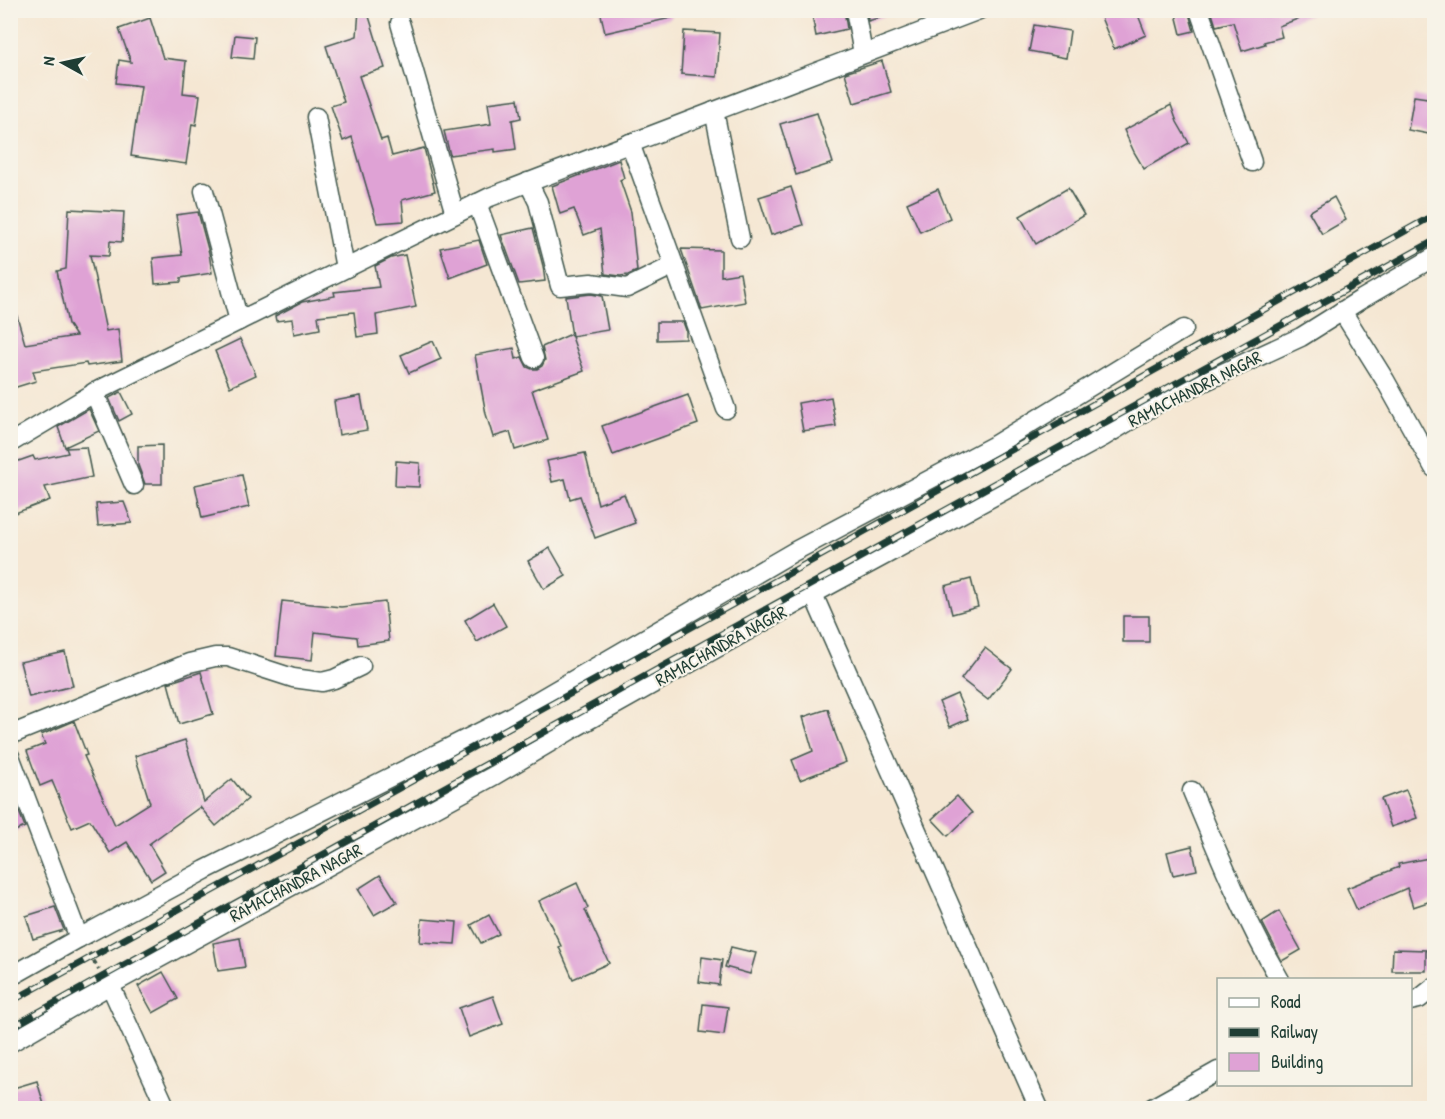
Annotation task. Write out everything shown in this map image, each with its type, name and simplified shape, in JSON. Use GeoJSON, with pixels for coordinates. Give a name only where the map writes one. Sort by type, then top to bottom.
{"type":"FeatureCollection","features":[{"type":"Feature","properties":{"kind":"street"},"geometry":{"type":"LineString","coordinates":[[855,10],[863,54]]}},
{"type":"Feature","properties":{"kind":"street"},"geometry":{"type":"LineString","coordinates":[[10,443],[94,392],[490,196],[979,10]]}},
{"type":"Feature","properties":{"kind":"street"},"geometry":{"type":"LineString","coordinates":[[1199,10],[1252,162]]}},
{"type":"Feature","properties":{"kind":"street"},"geometry":{"type":"LineString","coordinates":[[400,23],[455,214]]}},
{"type":"Feature","properties":{"kind":"street"},"geometry":{"type":"LineString","coordinates":[[714,111],[740,238]]}},
{"type":"Feature","properties":{"kind":"street"},"geometry":{"type":"LineString","coordinates":[[316,117],[345,268]]}},
{"type":"Feature","properties":{"kind":"street"},"geometry":{"type":"LineString","coordinates":[[630,143],[726,409]]}},
{"type":"Feature","properties":{"kind":"street"},"geometry":{"type":"LineString","coordinates":[[528,182],[538,202],[560,286],[591,283],[627,288],[674,265]]}},
{"type":"Feature","properties":{"kind":"street"},"geometry":{"type":"LineString","coordinates":[[204,191],[239,321]]}},
{"type":"Feature","properties":{"kind":"street"},"geometry":{"type":"LineString","coordinates":[[477,203],[534,358]]}},
{"type":"Feature","properties":{"kind":"street","name":"RAMACHANDRA NAGAR"},"geometry":{"type":"LineString","coordinates":[[10,1043],[110,985],[476,786],[813,594],[1103,437],[1160,402],[1301,338],[1434,257]]}},
{"type":"Feature","properties":{"kind":"street"},"geometry":{"type":"LineString","coordinates":[[1342,311],[1385,380],[1434,468]]}},
{"type":"Feature","properties":{"kind":"street"},"geometry":{"type":"LineString","coordinates":[[10,977],[205,870],[508,718],[795,550],[993,446],[1184,329]]}},
{"type":"Feature","properties":{"kind":"street"},"geometry":{"type":"LineString","coordinates":[[94,392],[134,485]]}},
{"type":"Feature","properties":{"kind":"street"},"geometry":{"type":"LineString","coordinates":[[813,594],[1039,1108]]}},
{"type":"Feature","properties":{"kind":"street"},"geometry":{"type":"LineString","coordinates":[[10,735],[189,663],[215,657],[228,657],[293,678],[322,682],[361,666]]}},
{"type":"Feature","properties":{"kind":"street"},"geometry":{"type":"LineString","coordinates":[[10,756],[80,938]]}},
{"type":"Feature","properties":{"kind":"street"},"geometry":{"type":"LineString","coordinates":[[1192,791],[1232,888],[1279,978]]}},
{"type":"Feature","properties":{"kind":"street"},"geometry":{"type":"LineString","coordinates":[[110,985],[166,1108]]}},
{"type":"Feature","properties":{"kind":"street"},"geometry":{"type":"LineString","coordinates":[[1412,1001],[1419,999],[1434,987]]}},
{"type":"Feature","properties":{"kind":"street"},"geometry":{"type":"LineString","coordinates":[[1152,1108],[1217,1072]]}},
{"type":"Feature","properties":{"kind":"path"},"geometry":{"type":"LineString","coordinates":[[80,938],[110,985]]}},
{"type":"Feature","properties":{"kind":"building"},"geometry":{"type":"Polygon","coordinates":[[[359,10],[367,10],[385,68],[359,76],[381,140],[387,138],[392,156],[424,148],[435,191],[402,200],[404,221],[377,223],[352,137],[343,141],[331,106],[344,102],[326,46],[357,36],[359,10]]]}},
{"type":"Feature","properties":{"kind":"building"},"geometry":{"type":"Polygon","coordinates":[[[600,10],[670,10],[671,18],[605,33],[600,10]]]}},
{"type":"Feature","properties":{"kind":"building"},"geometry":{"type":"Polygon","coordinates":[[[811,10],[844,10],[847,29],[816,36],[811,10]]]}},
{"type":"Feature","properties":{"kind":"building"},"geometry":{"type":"Polygon","coordinates":[[[867,10],[887,10],[888,15],[868,21],[867,10]]]}},
{"type":"Feature","properties":{"kind":"building"},"geometry":{"type":"Polygon","coordinates":[[[1098,10],[1136,10],[1146,35],[1114,49],[1098,10]]]}},
{"type":"Feature","properties":{"kind":"building"},"geometry":{"type":"Polygon","coordinates":[[[1175,10],[1188,10],[1194,31],[1181,34],[1175,10]]]}},
{"type":"Feature","properties":{"kind":"building"},"geometry":{"type":"Polygon","coordinates":[[[1211,10],[1316,10],[1316,12],[1279,26],[1282,37],[1242,51],[1233,22],[1216,26],[1211,10]]]}},
{"type":"Feature","properties":{"kind":"building"},"geometry":{"type":"Polygon","coordinates":[[[150,18],[163,58],[186,61],[183,93],[200,95],[196,125],[192,124],[186,164],[131,156],[141,86],[116,83],[119,60],[131,62],[119,29],[150,18]]]}},
{"type":"Feature","properties":{"kind":"building"},"geometry":{"type":"Polygon","coordinates":[[[1034,25],[1070,31],[1066,58],[1029,51],[1034,25]]]}},
{"type":"Feature","properties":{"kind":"building"},"geometry":{"type":"Polygon","coordinates":[[[684,31],[720,33],[717,77],[681,74],[684,31]]]}},
{"type":"Feature","properties":{"kind":"building"},"geometry":{"type":"Polygon","coordinates":[[[235,35],[255,37],[253,59],[232,57],[235,35]]]}},
{"type":"Feature","properties":{"kind":"building"},"geometry":{"type":"Polygon","coordinates":[[[882,61],[891,92],[854,103],[845,73],[882,61]]]}},
{"type":"Feature","properties":{"kind":"building"},"geometry":{"type":"Polygon","coordinates":[[[1414,96],[1434,99],[1434,135],[1408,130],[1414,96]]]}},
{"type":"Feature","properties":{"kind":"building"},"geometry":{"type":"Polygon","coordinates":[[[518,99],[521,118],[512,120],[516,149],[495,152],[495,149],[450,155],[444,131],[491,124],[488,103],[518,99]]]}},
{"type":"Feature","properties":{"kind":"building"},"geometry":{"type":"Polygon","coordinates":[[[1171,105],[1177,122],[1189,143],[1144,169],[1124,130],[1171,105]]]}},
{"type":"Feature","properties":{"kind":"building"},"geometry":{"type":"Polygon","coordinates":[[[817,113],[833,163],[796,175],[780,124],[817,113]]]}},
{"type":"Feature","properties":{"kind":"building"},"geometry":{"type":"Polygon","coordinates":[[[619,160],[624,178],[620,180],[631,212],[637,271],[620,276],[605,274],[600,229],[584,235],[574,209],[560,214],[552,186],[619,160]]]}},
{"type":"Feature","properties":{"kind":"building"},"geometry":{"type":"Polygon","coordinates":[[[791,187],[803,225],[771,235],[759,197],[791,187]]]}},
{"type":"Feature","properties":{"kind":"building"},"geometry":{"type":"Polygon","coordinates":[[[1068,188],[1084,215],[1036,244],[1020,216],[1068,188]]]}},
{"type":"Feature","properties":{"kind":"building"},"geometry":{"type":"Polygon","coordinates":[[[938,189],[950,218],[920,232],[907,203],[938,189]]]}},
{"type":"Feature","properties":{"kind":"building"},"geometry":{"type":"Polygon","coordinates":[[[1334,197],[1346,220],[1322,234],[1309,212],[1334,197]]]}},
{"type":"Feature","properties":{"kind":"building"},"geometry":{"type":"Polygon","coordinates":[[[69,209],[124,212],[122,242],[110,241],[109,256],[90,255],[106,331],[118,329],[122,361],[87,366],[86,363],[33,371],[36,381],[10,389],[10,310],[15,309],[25,344],[76,336],[68,324],[57,271],[66,269],[69,209]]]}},
{"type":"Feature","properties":{"kind":"building"},"geometry":{"type":"Polygon","coordinates":[[[198,212],[212,273],[181,278],[181,282],[155,284],[153,258],[182,255],[176,215],[198,212]]]}},
{"type":"Feature","properties":{"kind":"building"},"geometry":{"type":"Polygon","coordinates":[[[533,228],[545,281],[519,284],[501,235],[533,228]]]}},
{"type":"Feature","properties":{"kind":"building"},"geometry":{"type":"Polygon","coordinates":[[[479,240],[487,264],[450,278],[440,248],[479,240]]]}},
{"type":"Feature","properties":{"kind":"building"},"geometry":{"type":"Polygon","coordinates":[[[681,249],[721,250],[721,276],[740,273],[745,302],[702,310],[681,249]]]}},
{"type":"Feature","properties":{"kind":"building"},"geometry":{"type":"Polygon","coordinates":[[[405,255],[416,307],[376,315],[378,334],[357,337],[354,312],[318,316],[320,329],[294,334],[292,319],[276,321],[275,316],[302,302],[335,296],[334,292],[379,287],[375,266],[391,258],[405,255]]]}},
{"type":"Feature","properties":{"kind":"building"},"geometry":{"type":"Polygon","coordinates":[[[591,294],[602,296],[608,330],[572,336],[566,297],[591,294]]]}},
{"type":"Feature","properties":{"kind":"building"},"geometry":{"type":"Polygon","coordinates":[[[657,322],[683,322],[686,339],[657,340],[657,322]]]}},
{"type":"Feature","properties":{"kind":"building"},"geometry":{"type":"Polygon","coordinates":[[[571,334],[584,371],[532,390],[548,440],[515,450],[510,432],[493,437],[486,414],[475,355],[514,348],[516,359],[522,357],[527,367],[537,369],[545,360],[542,347],[571,334]]]}},
{"type":"Feature","properties":{"kind":"building"},"geometry":{"type":"Polygon","coordinates":[[[240,339],[256,375],[230,387],[215,351],[240,339]]]}},
{"type":"Feature","properties":{"kind":"building"},"geometry":{"type":"Polygon","coordinates":[[[433,341],[441,359],[409,373],[401,355],[433,341]]]}},
{"type":"Feature","properties":{"kind":"building"},"geometry":{"type":"Polygon","coordinates":[[[121,392],[132,414],[119,421],[109,398],[121,392]]]}},
{"type":"Feature","properties":{"kind":"building"},"geometry":{"type":"Polygon","coordinates":[[[688,395],[698,424],[613,455],[602,426],[688,395]]]}},
{"type":"Feature","properties":{"kind":"building"},"geometry":{"type":"Polygon","coordinates":[[[361,396],[367,430],[339,435],[334,401],[361,396]]]}},
{"type":"Feature","properties":{"kind":"building"},"geometry":{"type":"Polygon","coordinates":[[[831,397],[836,426],[803,431],[798,403],[831,397]]]}},
{"type":"Feature","properties":{"kind":"building"},"geometry":{"type":"Polygon","coordinates":[[[89,409],[99,431],[65,447],[58,427],[89,409]]]}},
{"type":"Feature","properties":{"kind":"building"},"geometry":{"type":"Polygon","coordinates":[[[162,445],[162,484],[145,484],[138,465],[138,446],[162,445]]]}},
{"type":"Feature","properties":{"kind":"building"},"geometry":{"type":"Polygon","coordinates":[[[86,447],[92,477],[45,487],[50,500],[10,515],[10,464],[33,456],[35,460],[68,453],[66,448],[86,447]]]}},
{"type":"Feature","properties":{"kind":"building"},"geometry":{"type":"Polygon","coordinates":[[[585,453],[598,504],[624,494],[635,523],[595,538],[580,496],[570,499],[565,479],[552,482],[547,461],[585,453]]]}},
{"type":"Feature","properties":{"kind":"building"},"geometry":{"type":"Polygon","coordinates":[[[396,461],[420,463],[419,487],[395,486],[396,461]]]}},
{"type":"Feature","properties":{"kind":"building"},"geometry":{"type":"Polygon","coordinates":[[[242,475],[249,507],[202,518],[195,485],[242,475]]]}},
{"type":"Feature","properties":{"kind":"building"},"geometry":{"type":"Polygon","coordinates":[[[124,502],[132,523],[98,526],[96,504],[124,502]]]}},
{"type":"Feature","properties":{"kind":"building"},"geometry":{"type":"Polygon","coordinates":[[[550,548],[566,576],[544,589],[528,561],[550,548]]]}},
{"type":"Feature","properties":{"kind":"building"},"geometry":{"type":"Polygon","coordinates":[[[971,579],[978,607],[952,614],[945,586],[971,579]]]}},
{"type":"Feature","properties":{"kind":"building"},"geometry":{"type":"Polygon","coordinates":[[[282,601],[341,607],[385,602],[389,641],[358,645],[357,637],[315,632],[312,660],[276,656],[282,601]]]}},
{"type":"Feature","properties":{"kind":"building"},"geometry":{"type":"Polygon","coordinates":[[[493,603],[506,626],[477,642],[465,620],[493,603]]]}},
{"type":"Feature","properties":{"kind":"building"},"geometry":{"type":"Polygon","coordinates":[[[1123,616],[1149,616],[1149,642],[1123,642],[1123,616]]]}},
{"type":"Feature","properties":{"kind":"building"},"geometry":{"type":"Polygon","coordinates":[[[985,648],[1012,669],[988,700],[961,679],[985,648]]]}},
{"type":"Feature","properties":{"kind":"building"},"geometry":{"type":"Polygon","coordinates":[[[65,652],[73,686],[29,697],[20,662],[65,652]]]}},
{"type":"Feature","properties":{"kind":"building"},"geometry":{"type":"Polygon","coordinates":[[[201,672],[213,714],[179,724],[168,683],[201,672]]]}},
{"type":"Feature","properties":{"kind":"building"},"geometry":{"type":"Polygon","coordinates":[[[957,694],[968,719],[950,727],[939,702],[957,694]]]}},
{"type":"Feature","properties":{"kind":"building"},"geometry":{"type":"Polygon","coordinates":[[[828,709],[846,762],[800,780],[792,760],[813,751],[803,717],[828,709]]]}},
{"type":"Feature","properties":{"kind":"building"},"geometry":{"type":"Polygon","coordinates":[[[74,721],[87,755],[84,756],[115,825],[150,803],[135,756],[185,740],[204,802],[232,779],[248,799],[216,826],[200,807],[149,844],[165,871],[151,880],[127,842],[110,853],[90,820],[72,828],[52,781],[40,786],[27,751],[45,744],[41,735],[74,721]]]}},
{"type":"Feature","properties":{"kind":"building"},"geometry":{"type":"Polygon","coordinates":[[[10,789],[25,827],[10,833],[10,789]]]}},
{"type":"Feature","properties":{"kind":"building"},"geometry":{"type":"Polygon","coordinates":[[[1406,790],[1417,818],[1391,827],[1381,799],[1406,790]]]}},
{"type":"Feature","properties":{"kind":"building"},"geometry":{"type":"Polygon","coordinates":[[[957,796],[972,813],[948,836],[932,819],[957,796]]]}},
{"type":"Feature","properties":{"kind":"building"},"geometry":{"type":"Polygon","coordinates":[[[1192,846],[1197,870],[1173,875],[1167,852],[1192,846]]]}},
{"type":"Feature","properties":{"kind":"building"},"geometry":{"type":"Polygon","coordinates":[[[1434,857],[1434,900],[1413,907],[1407,888],[1357,910],[1347,888],[1399,867],[1398,864],[1434,857]]]}},
{"type":"Feature","properties":{"kind":"building"},"geometry":{"type":"Polygon","coordinates":[[[380,875],[397,902],[374,915],[358,889],[380,875]]]}},
{"type":"Feature","properties":{"kind":"building"},"geometry":{"type":"Polygon","coordinates":[[[577,883],[588,908],[585,910],[609,963],[573,979],[559,947],[561,946],[539,901],[577,883]]]}},
{"type":"Feature","properties":{"kind":"building"},"geometry":{"type":"Polygon","coordinates":[[[55,907],[64,930],[33,939],[26,916],[55,907]]]}},
{"type":"Feature","properties":{"kind":"building"},"geometry":{"type":"Polygon","coordinates":[[[1279,911],[1301,950],[1282,961],[1262,922],[1279,911]]]}},
{"type":"Feature","properties":{"kind":"building"},"geometry":{"type":"Polygon","coordinates":[[[489,915],[499,934],[481,943],[471,925],[489,915]]]}},
{"type":"Feature","properties":{"kind":"building"},"geometry":{"type":"Polygon","coordinates":[[[422,919],[457,922],[455,944],[420,942],[422,919]]]}},
{"type":"Feature","properties":{"kind":"building"},"geometry":{"type":"Polygon","coordinates":[[[240,938],[245,967],[218,971],[213,943],[240,938]]]}},
{"type":"Feature","properties":{"kind":"building"},"geometry":{"type":"Polygon","coordinates":[[[731,947],[756,953],[750,974],[725,967],[731,947]]]}},
{"type":"Feature","properties":{"kind":"building"},"geometry":{"type":"Polygon","coordinates":[[[1393,949],[1426,950],[1426,971],[1392,971],[1393,949]]]}},
{"type":"Feature","properties":{"kind":"building"},"geometry":{"type":"Polygon","coordinates":[[[702,957],[722,960],[719,985],[699,982],[702,957]]]}},
{"type":"Feature","properties":{"kind":"building"},"geometry":{"type":"Polygon","coordinates":[[[163,972],[178,999],[153,1013],[138,986],[163,972]]]}},
{"type":"Feature","properties":{"kind":"building"},"geometry":{"type":"Polygon","coordinates":[[[493,996],[503,1024],[469,1037],[459,1008],[493,996]]]}},
{"type":"Feature","properties":{"kind":"building"},"geometry":{"type":"Polygon","coordinates":[[[703,1004],[728,1007],[724,1035],[700,1032],[703,1004]]]}},
{"type":"Feature","properties":{"kind":"building"},"geometry":{"type":"Polygon","coordinates":[[[37,1081],[45,1108],[10,1108],[10,1089],[37,1081]]]}},
{"type":"Feature","properties":{"kind":"railway"},"geometry":{"type":"LineString","coordinates":[[10,1002],[1434,215]]}},
{"type":"Feature","properties":{"kind":"railway"},"geometry":{"type":"LineString","coordinates":[[10,1028],[1434,241]]}}]}
